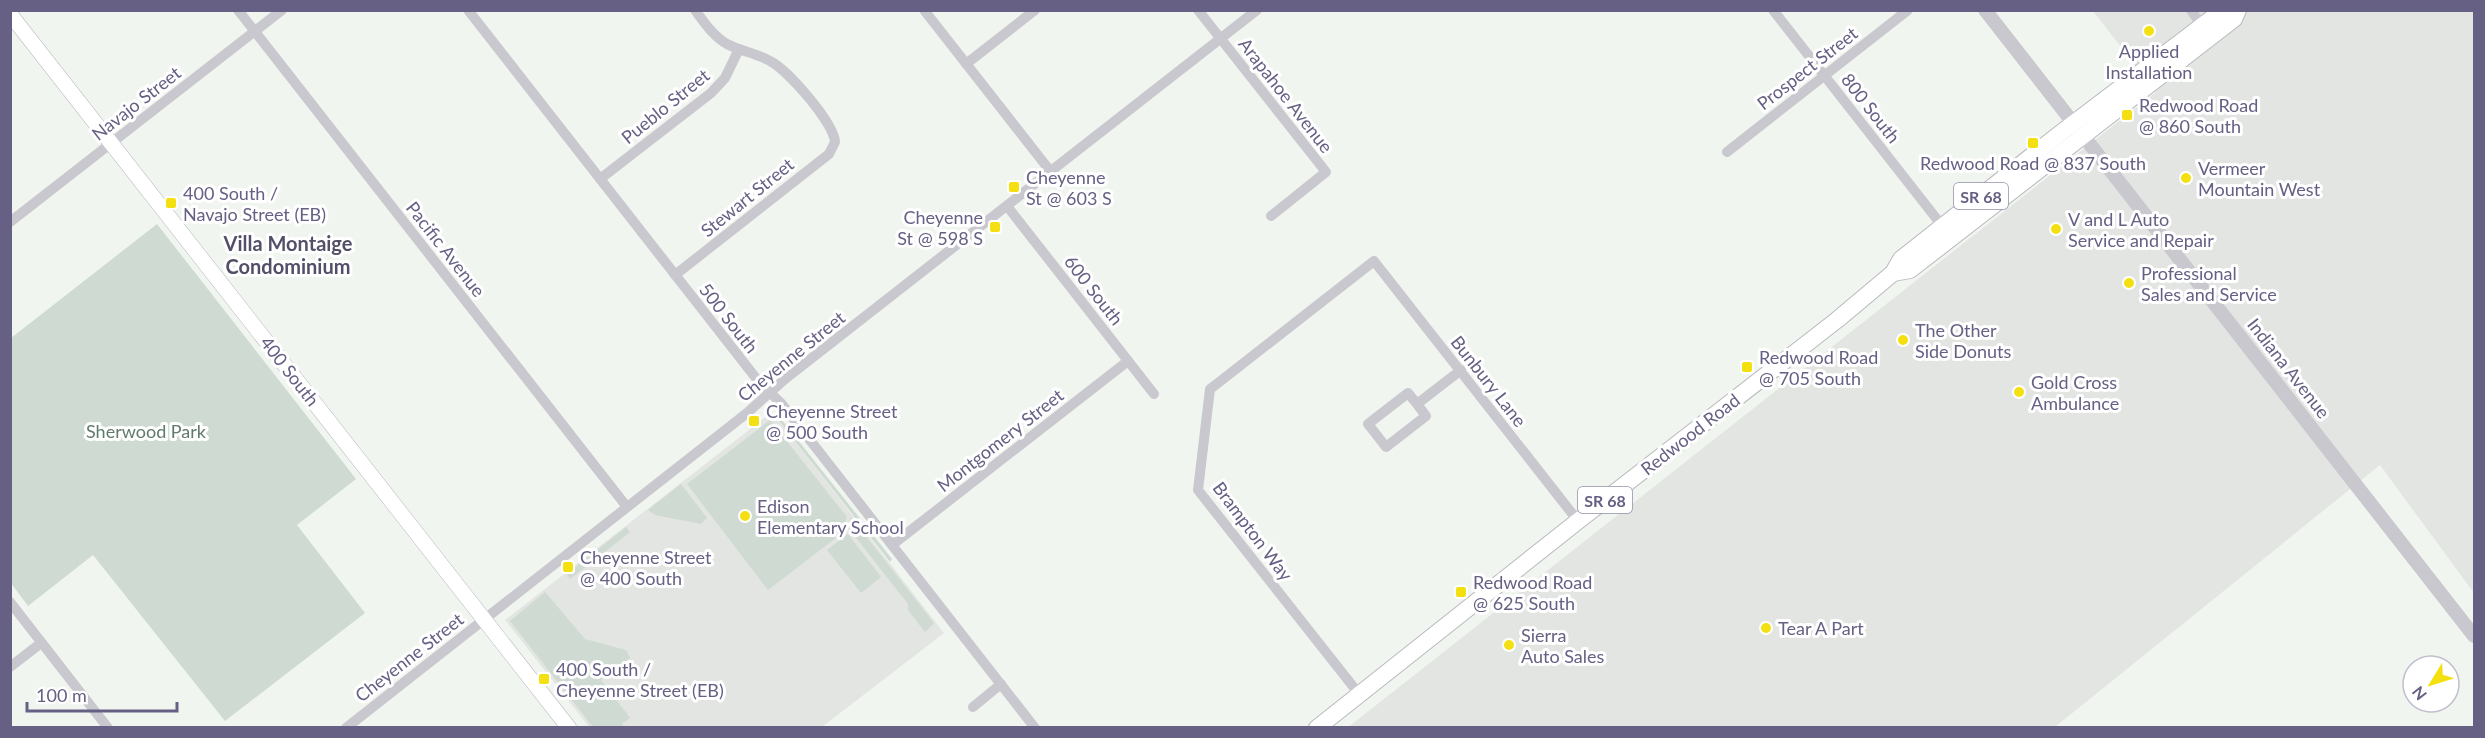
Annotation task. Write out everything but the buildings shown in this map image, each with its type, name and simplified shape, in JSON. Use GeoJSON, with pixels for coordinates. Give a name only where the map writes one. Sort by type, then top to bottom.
{"type":"FeatureCollection","features":[{"type":"Feature","properties":{"kind":"main road","name":"Redwood Road"},"geometry":{"type":"LineString","coordinates":[[1317,728],[1893,273],[1901,259],[2234,19],[2238,10]]}},
{"type":"Feature","properties":{"kind":"main road","name":"400 South"},"geometry":{"type":"LineString","coordinates":[[10,14],[569,728]]}},
{"type":"Feature","properties":{"kind":"main road","name":"Redwood Road"},"geometry":{"type":"LineString","coordinates":[[1893,273],[1910,270],[2079,130],[2210,17]]}},
{"type":"Feature","properties":{"kind":"street","name":"Pacific Avenue"},"geometry":{"type":"LineString","coordinates":[[238,10],[627,507]]}},
{"type":"Feature","properties":{"kind":"street","name":"Navajo Street"},"geometry":{"type":"LineString","coordinates":[[10,222],[282,10]]}},
{"type":"Feature","properties":{"kind":"street","name":"500 South"},"geometry":{"type":"LineString","coordinates":[[468,10],[759,382],[771,393],[1035,728]]}},
{"type":"Feature","properties":{"kind":"street"},"geometry":{"type":"LineString","coordinates":[[695,10],[720,39],[739,49]]}},
{"type":"Feature","properties":{"kind":"street"},"geometry":{"type":"LineString","coordinates":[[924,10],[1051,172]]}},
{"type":"Feature","properties":{"kind":"street"},"geometry":{"type":"LineString","coordinates":[[966,64],[1035,10]]}},
{"type":"Feature","properties":{"kind":"street","name":"Arapahoe Avenue"},"geometry":{"type":"LineString","coordinates":[[1198,10],[1326,172],[1271,216]]}},
{"type":"Feature","properties":{"kind":"street","name":"Cheyenne Street"},"geometry":{"type":"LineString","coordinates":[[346,728],[771,393],[785,379],[1257,10]]}},
{"type":"Feature","properties":{"kind":"street","name":"800 South"},"geometry":{"type":"LineString","coordinates":[[1773,10],[1943,227]]}},
{"type":"Feature","properties":{"kind":"street","name":"Prospect Street"},"geometry":{"type":"LineString","coordinates":[[1727,152],[1908,10]]}},
{"type":"Feature","properties":{"kind":"street","name":"Indiana Avenue"},"geometry":{"type":"LineString","coordinates":[[1985,10],[2475,636]]}},
{"type":"Feature","properties":{"kind":"street"},"geometry":{"type":"LineString","coordinates":[[2191,10],[2210,17]]}},
{"type":"Feature","properties":{"kind":"street","name":"Pueblo Street"},"geometry":{"type":"LineString","coordinates":[[600,179],[711,93],[725,78],[739,49]]}},
{"type":"Feature","properties":{"kind":"street","name":"Stewart Street"},"geometry":{"type":"LineString","coordinates":[[675,275],[829,154],[835,142],[832,129],[786,73],[770,60],[739,49]]}},
{"type":"Feature","properties":{"kind":"street","name":"600 South"},"geometry":{"type":"LineString","coordinates":[[1007,206],[1154,394]]}},
{"type":"Feature","properties":{"kind":"street","name":"Bunbury Lane"},"geometry":{"type":"LineString","coordinates":[[1374,261],[1578,520]]}},
{"type":"Feature","properties":{"kind":"street","name":"Brampton Way"},"geometry":{"type":"LineString","coordinates":[[1359,694],[1198,490],[1210,389],[1374,261]]}},
{"type":"Feature","properties":{"kind":"street","name":"Montgomery Street"},"geometry":{"type":"LineString","coordinates":[[892,545],[1128,361]]}},
{"type":"Feature","properties":{"kind":"street"},"geometry":{"type":"LineString","coordinates":[[1417,404],[1461,370]]}},
{"type":"Feature","properties":{"kind":"street"},"geometry":{"type":"LineString","coordinates":[[1408,393],[1417,404],[1426,416],[1386,447],[1368,424],[1408,393]]}},
{"type":"Feature","properties":{"kind":"street"},"geometry":{"type":"LineString","coordinates":[[10,602],[108,728]]}},
{"type":"Feature","properties":{"kind":"street"},"geometry":{"type":"LineString","coordinates":[[10,667],[42,643]]}},
{"type":"Feature","properties":{"kind":"street"},"geometry":{"type":"LineString","coordinates":[[973,707],[1000,684]]}},
{"type":"Feature","properties":{"kind":"shaded area"},"geometry":{"type":"Polygon","coordinates":[[[2093,11],[2474,11],[2474,593],[2380,465],[2055,727],[1347,728],[2156,92],[2093,11]]]}},
{"type":"Feature","properties":{"kind":"shaded area","name":"Edison Elementary School"},"geometry":{"type":"Polygon","coordinates":[[[772,412],[944,633],[822,727],[590,728],[505,620],[772,412]]]}},
{"type":"Feature","properties":{"kind":"green space","name":"Sherwood Park"},"geometry":{"type":"Polygon","coordinates":[[[157,224],[356,479],[297,525],[365,613],[225,721],[93,555],[28,606],[11,583],[11,338],[157,224]]]}},
{"type":"Feature","properties":{"kind":"green space"},"geometry":{"type":"Polygon","coordinates":[[[778,415],[892,559],[890,562],[776,417],[778,415]]]}},
{"type":"Feature","properties":{"kind":"green space"},"geometry":{"type":"Polygon","coordinates":[[[770,420],[847,517],[841,534],[768,590],[687,484],[770,420]]]}},
{"type":"Feature","properties":{"kind":"green space"},"geometry":{"type":"Polygon","coordinates":[[[681,484],[707,518],[701,524],[655,515],[648,510],[681,484]]]}},
{"type":"Feature","properties":{"kind":"green space"},"geometry":{"type":"Polygon","coordinates":[[[851,517],[934,623],[925,632],[908,610],[908,604],[847,526],[851,517]]]}},
{"type":"Feature","properties":{"kind":"green space"},"geometry":{"type":"Polygon","coordinates":[[[626,527],[630,532],[570,579],[567,574],[626,527]]]}},
{"type":"Feature","properties":{"kind":"green space"},"geometry":{"type":"Polygon","coordinates":[[[848,534],[881,577],[861,593],[827,550],[848,534]]]}},
{"type":"Feature","properties":{"kind":"green space"},"geometry":{"type":"Polygon","coordinates":[[[545,592],[585,639],[626,650],[630,658],[601,680],[630,718],[622,724],[624,727],[593,727],[510,621],[545,592]]]}},
{"type":"Feature","properties":{"kind":"place","name":"Applied Installation"},"geometry":{"type":"Point","coordinates":[2149,31]}},
{"type":"Feature","properties":{"kind":"place","name":"Redwood Road @ 860 South"},"geometry":{"type":"Point","coordinates":[2127,115]}},
{"type":"Feature","properties":{"kind":"place","name":"Redwood Road @ 837 South"},"geometry":{"type":"Point","coordinates":[2033,143]}},
{"type":"Feature","properties":{"kind":"place","name":"Vermeer Mountain West"},"geometry":{"type":"Point","coordinates":[2186,178]}},
{"type":"Feature","properties":{"kind":"place","name":"Cheyenne St @ 603 S"},"geometry":{"type":"Point","coordinates":[1014,187]}},
{"type":"Feature","properties":{"kind":"place","name":"400 South / Navajo Street (EB)"},"geometry":{"type":"Point","coordinates":[171,203]}},
{"type":"Feature","properties":{"kind":"place","name":"Cheyenne St @ 598 S"},"geometry":{"type":"Point","coordinates":[995,227]}},
{"type":"Feature","properties":{"kind":"place","name":"V and L Auto Service and Repair"},"geometry":{"type":"Point","coordinates":[2056,229]}},
{"type":"Feature","properties":{"kind":"place","name":"Professional Sales and Service"},"geometry":{"type":"Point","coordinates":[2129,283]}},
{"type":"Feature","properties":{"kind":"place","name":"The Other Side Donuts"},"geometry":{"type":"Point","coordinates":[1903,340]}},
{"type":"Feature","properties":{"kind":"place","name":"Redwood Road @ 705 South"},"geometry":{"type":"Point","coordinates":[1747,367]}},
{"type":"Feature","properties":{"kind":"place","name":"Gold Cross Ambulance"},"geometry":{"type":"Point","coordinates":[2019,392]}},
{"type":"Feature","properties":{"kind":"place","name":"Cheyenne Street @ 500 South"},"geometry":{"type":"Point","coordinates":[754,421]}},
{"type":"Feature","properties":{"kind":"place","name":"Edison Elementary School"},"geometry":{"type":"Point","coordinates":[745,516]}},
{"type":"Feature","properties":{"kind":"place","name":"Cheyenne Street @ 400 South"},"geometry":{"type":"Point","coordinates":[568,567]}},
{"type":"Feature","properties":{"kind":"place","name":"Redwood Road @ 625 South"},"geometry":{"type":"Point","coordinates":[1461,592]}},
{"type":"Feature","properties":{"kind":"place","name":"Tear A Part"},"geometry":{"type":"Point","coordinates":[1766,628]}},
{"type":"Feature","properties":{"kind":"place","name":"Sierra Auto Sales"},"geometry":{"type":"Point","coordinates":[1509,645]}},
{"type":"Feature","properties":{"kind":"place","name":"400 South / Cheyenne Street (EB)"},"geometry":{"type":"Point","coordinates":[544,679]}},
{"type":"Feature","properties":{"kind":"district","name":"Villa Montaige Condominium"},"geometry":{"type":"Point","coordinates":[288,254]}}]}
